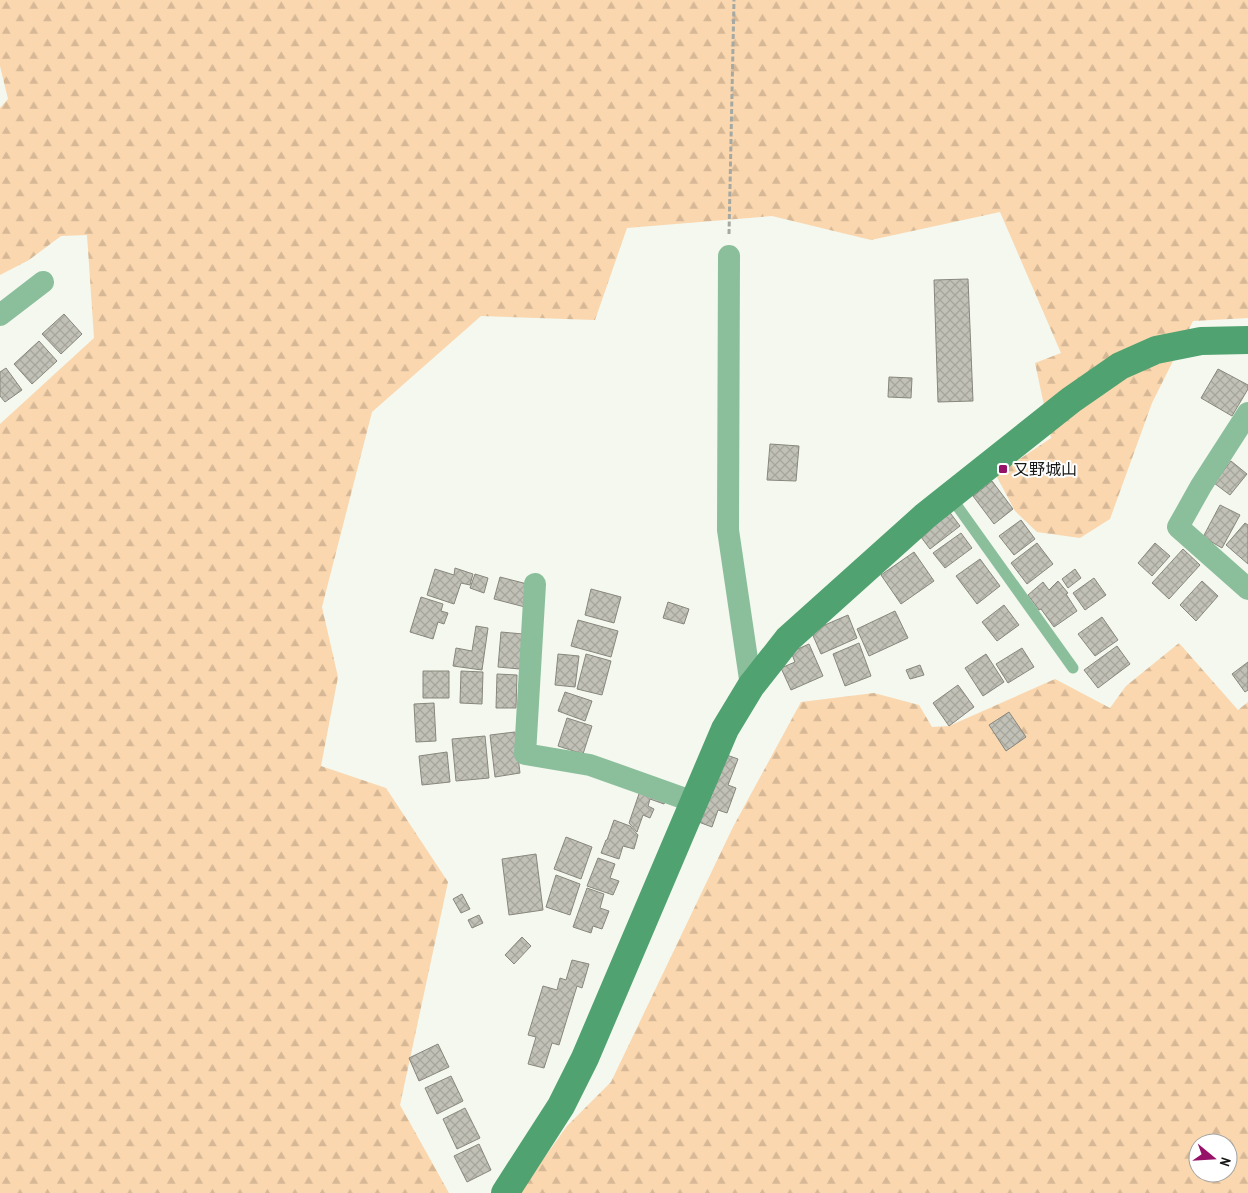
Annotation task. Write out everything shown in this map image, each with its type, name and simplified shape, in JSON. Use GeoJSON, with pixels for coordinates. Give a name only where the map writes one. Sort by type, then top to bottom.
{"type":"FeatureCollection","features":[{"type":"Feature","properties":{"kind":"street"},"geometry":{"type":"LineString","coordinates":[[729,256],[728,530],[751,686]]}},
{"type":"Feature","properties":{"kind":"street"},"geometry":{"type":"LineString","coordinates":[[0,315],[43,282]]}},
{"type":"Feature","properties":{"kind":"street"},"geometry":{"type":"LineString","coordinates":[[506,1193],[561,1106],[581,1066],[725,729],[751,686],[788,639],[950,496],[1072,400],[1120,366],[1156,350],[1174,346],[1201,341],[1248,340]]}},
{"type":"Feature","properties":{"kind":"street"},"geometry":{"type":"LineString","coordinates":[[1248,413],[1201,486],[1178,527],[1248,588]]}},
{"type":"Feature","properties":{"kind":"street"},"geometry":{"type":"LineString","coordinates":[[535,584],[525,754],[590,765],[694,802]]}},
{"type":"Feature","properties":{"kind":"lane"},"geometry":{"type":"LineString","coordinates":[[950,496],[1073,668]]}},
{"type":"Feature","properties":{"kind":"path"},"geometry":{"type":"LineString","coordinates":[[729,256],[734,0]]}},
{"type":"Feature","properties":{"kind":"green space"},"geometry":{"type":"Polygon","coordinates":[[[0,0],[1248,0],[1248,318],[1193,321],[1152,403],[1110,519],[1080,538],[1037,532],[1015,511],[996,475],[1051,438],[1035,363],[1061,353],[1000,212],[871,240],[772,216],[627,228],[595,320],[481,316],[372,412],[322,607],[338,677],[321,766],[386,788],[448,882],[400,1105],[449,1193],[0,1193],[0,424],[94,338],[87,235],[61,236],[29,260],[0,275],[0,108],[8,99],[0,66],[0,0]]]}},
{"type":"Feature","properties":{"kind":"green space"},"geometry":{"type":"Polygon","coordinates":[[[1179,643],[1238,710],[1248,702],[1248,1193],[519,1193],[567,1126],[611,1082],[733,827],[801,702],[874,693],[919,705],[932,727],[949,726],[1055,679],[1110,708],[1126,686],[1179,643]]]}},
{"type":"Feature","properties":{"kind":"building"},"geometry":{"type":"Polygon","coordinates":[[[968,279],[973,401],[938,402],[934,280],[968,279]]]}},
{"type":"Feature","properties":{"kind":"building"},"geometry":{"type":"Polygon","coordinates":[[[64,314],[82,334],[61,354],[42,334],[64,314]]]}},
{"type":"Feature","properties":{"kind":"building"},"geometry":{"type":"Polygon","coordinates":[[[39,341],[57,361],[32,384],[14,364],[39,341]]]}},
{"type":"Feature","properties":{"kind":"building"},"geometry":{"type":"Polygon","coordinates":[[[6,368],[22,390],[5,402],[0,396],[0,372],[6,368]]]}},
{"type":"Feature","properties":{"kind":"building"},"geometry":{"type":"Polygon","coordinates":[[[1218,369],[1248,385],[1248,389],[1232,416],[1201,398],[1218,369]]]}},
{"type":"Feature","properties":{"kind":"building"},"geometry":{"type":"Polygon","coordinates":[[[889,377],[912,378],[911,398],[888,397],[889,377]]]}},
{"type":"Feature","properties":{"kind":"building"},"geometry":{"type":"Polygon","coordinates":[[[770,444],[799,446],[796,481],[767,480],[770,444]]]}},
{"type":"Feature","properties":{"kind":"building"},"geometry":{"type":"Polygon","coordinates":[[[1231,461],[1247,474],[1230,495],[1214,483],[1231,461]]]}},
{"type":"Feature","properties":{"kind":"building"},"geometry":{"type":"Polygon","coordinates":[[[992,481],[1013,509],[994,524],[973,496],[992,481]]]}},
{"type":"Feature","properties":{"kind":"building"},"geometry":{"type":"Polygon","coordinates":[[[1220,505],[1240,515],[1222,548],[1203,537],[1220,505]]]}},
{"type":"Feature","properties":{"kind":"building"},"geometry":{"type":"Polygon","coordinates":[[[948,510],[960,526],[930,549],[918,533],[948,510]]]}},
{"type":"Feature","properties":{"kind":"building"},"geometry":{"type":"Polygon","coordinates":[[[1021,520],[1035,539],[1014,555],[999,536],[1021,520]]]}},
{"type":"Feature","properties":{"kind":"building"},"geometry":{"type":"Polygon","coordinates":[[[1245,523],[1248,525],[1248,564],[1226,545],[1245,523]]]}},
{"type":"Feature","properties":{"kind":"building"},"geometry":{"type":"Polygon","coordinates":[[[961,533],[972,548],[945,568],[933,553],[961,533]]]}},
{"type":"Feature","properties":{"kind":"building"},"geometry":{"type":"Polygon","coordinates":[[[1037,543],[1053,564],[1027,584],[1011,563],[1037,543]]]}},
{"type":"Feature","properties":{"kind":"building"},"geometry":{"type":"Polygon","coordinates":[[[1155,543],[1170,556],[1152,576],[1138,563],[1155,543]]]}},
{"type":"Feature","properties":{"kind":"building"},"geometry":{"type":"Polygon","coordinates":[[[1183,549],[1200,565],[1169,599],[1152,583],[1183,549]]]}},
{"type":"Feature","properties":{"kind":"building"},"geometry":{"type":"Polygon","coordinates":[[[914,552],[934,581],[901,604],[881,575],[914,552]]]}},
{"type":"Feature","properties":{"kind":"building"},"geometry":{"type":"Polygon","coordinates":[[[980,559],[1000,586],[977,604],[956,576],[980,559]]]}},
{"type":"Feature","properties":{"kind":"building"},"geometry":{"type":"Polygon","coordinates":[[[455,568],[473,574],[470,585],[461,583],[454,604],[427,595],[435,569],[454,575],[455,568]]]}},
{"type":"Feature","properties":{"kind":"building"},"geometry":{"type":"Polygon","coordinates":[[[1075,569],[1081,578],[1068,588],[1062,579],[1075,569]]]}},
{"type":"Feature","properties":{"kind":"building"},"geometry":{"type":"Polygon","coordinates":[[[475,574],[488,578],[484,593],[470,588],[475,574]]]}},
{"type":"Feature","properties":{"kind":"building"},"geometry":{"type":"Polygon","coordinates":[[[500,577],[531,585],[525,607],[494,599],[500,577]]]}},
{"type":"Feature","properties":{"kind":"building"},"geometry":{"type":"Polygon","coordinates":[[[1094,578],[1106,595],[1085,610],[1073,593],[1094,578]]]}},
{"type":"Feature","properties":{"kind":"building"},"geometry":{"type":"Polygon","coordinates":[[[1058,581],[1068,593],[1066,594],[1077,611],[1054,627],[1028,595],[1043,582],[1049,590],[1058,581]]]}},
{"type":"Feature","properties":{"kind":"building"},"geometry":{"type":"Polygon","coordinates":[[[1202,581],[1218,596],[1196,621],[1180,605],[1202,581]]]}},
{"type":"Feature","properties":{"kind":"building"},"geometry":{"type":"Polygon","coordinates":[[[591,589],[621,597],[614,623],[585,615],[591,589]]]}},
{"type":"Feature","properties":{"kind":"building"},"geometry":{"type":"Polygon","coordinates":[[[421,597],[443,604],[441,611],[448,613],[444,624],[438,622],[433,639],[410,632],[421,597]]]}},
{"type":"Feature","properties":{"kind":"building"},"geometry":{"type":"Polygon","coordinates":[[[668,602],[689,609],[684,624],[663,618],[668,602]]]}},
{"type":"Feature","properties":{"kind":"building"},"geometry":{"type":"Polygon","coordinates":[[[1004,605],[1019,625],[997,641],[982,622],[1004,605]]]}},
{"type":"Feature","properties":{"kind":"building"},"geometry":{"type":"Polygon","coordinates":[[[895,611],[908,638],[869,656],[857,629],[895,611]]]}},
{"type":"Feature","properties":{"kind":"building"},"geometry":{"type":"Polygon","coordinates":[[[848,615],[857,638],[821,654],[811,631],[848,615]]]}},
{"type":"Feature","properties":{"kind":"building"},"geometry":{"type":"Polygon","coordinates":[[[1102,617],[1118,640],[1095,656],[1078,634],[1102,617]]]}},
{"type":"Feature","properties":{"kind":"building"},"geometry":{"type":"Polygon","coordinates":[[[578,620],[618,631],[611,657],[571,646],[578,620]]]}},
{"type":"Feature","properties":{"kind":"building"},"geometry":{"type":"Polygon","coordinates":[[[476,626],[488,628],[482,670],[453,666],[456,648],[472,651],[476,626]]]}},
{"type":"Feature","properties":{"kind":"building"},"geometry":{"type":"Polygon","coordinates":[[[501,632],[523,634],[520,669],[498,667],[501,632]]]}},
{"type":"Feature","properties":{"kind":"building"},"geometry":{"type":"Polygon","coordinates":[[[859,643],[871,676],[845,686],[833,654],[859,643]]]}},
{"type":"Feature","properties":{"kind":"building"},"geometry":{"type":"Polygon","coordinates":[[[809,644],[823,676],[791,690],[781,668],[795,662],[791,652],[809,644]]]}},
{"type":"Feature","properties":{"kind":"building"},"geometry":{"type":"Polygon","coordinates":[[[1117,646],[1130,664],[1098,688],[1084,670],[1117,646]]]}},
{"type":"Feature","properties":{"kind":"building"},"geometry":{"type":"Polygon","coordinates":[[[1022,648],[1034,667],[1008,683],[996,664],[1022,648]]]}},
{"type":"Feature","properties":{"kind":"building"},"geometry":{"type":"Polygon","coordinates":[[[558,654],[579,656],[575,687],[555,685],[558,654]]]}},
{"type":"Feature","properties":{"kind":"building"},"geometry":{"type":"Polygon","coordinates":[[[586,654],[611,661],[602,695],[577,689],[586,654]]]}},
{"type":"Feature","properties":{"kind":"building"},"geometry":{"type":"Polygon","coordinates":[[[986,654],[1004,682],[983,696],[965,668],[986,654]]]}},
{"type":"Feature","properties":{"kind":"building"},"geometry":{"type":"Polygon","coordinates":[[[1248,662],[1248,690],[1245,692],[1232,674],[1248,662]]]}},
{"type":"Feature","properties":{"kind":"building"},"geometry":{"type":"Polygon","coordinates":[[[920,665],[924,675],[910,679],[906,670],[920,665]]]}},
{"type":"Feature","properties":{"kind":"building"},"geometry":{"type":"Polygon","coordinates":[[[423,671],[449,671],[449,698],[423,698],[423,671]]]}},
{"type":"Feature","properties":{"kind":"building"},"geometry":{"type":"Polygon","coordinates":[[[461,671],[483,672],[482,704],[460,703],[461,671]]]}},
{"type":"Feature","properties":{"kind":"building"},"geometry":{"type":"Polygon","coordinates":[[[497,674],[517,675],[516,708],[496,708],[497,674]]]}},
{"type":"Feature","properties":{"kind":"building"},"geometry":{"type":"Polygon","coordinates":[[[958,685],[974,707],[949,726],[933,703],[958,685]]]}},
{"type":"Feature","properties":{"kind":"building"},"geometry":{"type":"Polygon","coordinates":[[[565,692],[592,701],[585,721],[558,711],[565,692]]]}},
{"type":"Feature","properties":{"kind":"building"},"geometry":{"type":"Polygon","coordinates":[[[434,703],[436,741],[416,742],[414,704],[434,703]]]}},
{"type":"Feature","properties":{"kind":"building"},"geometry":{"type":"Polygon","coordinates":[[[1009,712],[1026,737],[1006,751],[989,725],[1009,712]]]}},
{"type":"Feature","properties":{"kind":"building"},"geometry":{"type":"Polygon","coordinates":[[[567,718],[592,726],[583,754],[558,746],[567,718]]]}},
{"type":"Feature","properties":{"kind":"building"},"geometry":{"type":"Polygon","coordinates":[[[515,732],[520,773],[495,777],[490,735],[515,732]]]}},
{"type":"Feature","properties":{"kind":"building"},"geometry":{"type":"Polygon","coordinates":[[[485,736],[489,778],[456,781],[452,739],[485,736]]]}},
{"type":"Feature","properties":{"kind":"building"},"geometry":{"type":"Polygon","coordinates":[[[447,752],[450,782],[422,785],[419,756],[447,752]]]}},
{"type":"Feature","properties":{"kind":"building"},"geometry":{"type":"Polygon","coordinates":[[[721,753],[738,759],[728,785],[736,788],[727,813],[718,810],[712,827],[696,821],[721,753]]]}},
{"type":"Feature","properties":{"kind":"building"},"geometry":{"type":"Polygon","coordinates":[[[641,788],[667,797],[664,804],[650,799],[648,806],[654,809],[650,818],[643,815],[637,832],[629,823],[641,788]]]}},
{"type":"Feature","properties":{"kind":"building"},"geometry":{"type":"Polygon","coordinates":[[[614,820],[630,826],[638,835],[634,849],[623,846],[619,859],[601,853],[614,820]]]}},
{"type":"Feature","properties":{"kind":"building"},"geometry":{"type":"Polygon","coordinates":[[[566,837],[592,847],[581,879],[554,869],[566,837]]]}},
{"type":"Feature","properties":{"kind":"building"},"geometry":{"type":"Polygon","coordinates":[[[536,854],[543,910],[509,915],[502,859],[536,854]]]}},
{"type":"Feature","properties":{"kind":"building"},"geometry":{"type":"Polygon","coordinates":[[[598,858],[615,864],[610,878],[619,881],[613,895],[587,886],[598,858]]]}},
{"type":"Feature","properties":{"kind":"building"},"geometry":{"type":"Polygon","coordinates":[[[556,875],[580,884],[570,915],[546,907],[556,875]]]}},
{"type":"Feature","properties":{"kind":"building"},"geometry":{"type":"Polygon","coordinates":[[[587,888],[604,894],[600,908],[609,911],[602,929],[593,926],[591,933],[573,927],[587,888]]]}},
{"type":"Feature","properties":{"kind":"building"},"geometry":{"type":"Polygon","coordinates":[[[462,894],[470,909],[461,913],[453,899],[462,894]]]}},
{"type":"Feature","properties":{"kind":"building"},"geometry":{"type":"Polygon","coordinates":[[[479,915],[483,923],[472,928],[468,920],[479,915]]]}},
{"type":"Feature","properties":{"kind":"building"},"geometry":{"type":"Polygon","coordinates":[[[522,937],[531,946],[514,964],[505,955],[522,937]]]}},
{"type":"Feature","properties":{"kind":"building"},"geometry":{"type":"Polygon","coordinates":[[[572,960],[589,964],[582,988],[577,986],[559,1045],[552,1043],[544,1068],[528,1064],[536,1037],[528,1035],[543,986],[557,990],[560,978],[566,980],[572,960]]]}},
{"type":"Feature","properties":{"kind":"building"},"geometry":{"type":"Polygon","coordinates":[[[438,1044],[449,1067],[419,1081],[409,1058],[438,1044]]]}},
{"type":"Feature","properties":{"kind":"building"},"geometry":{"type":"Polygon","coordinates":[[[451,1076],[463,1101],[437,1114],[425,1088],[451,1076]]]}},
{"type":"Feature","properties":{"kind":"building"},"geometry":{"type":"Polygon","coordinates":[[[465,1108],[480,1138],[457,1149],[443,1119],[465,1108]]]}},
{"type":"Feature","properties":{"kind":"building"},"geometry":{"type":"Polygon","coordinates":[[[479,1144],[491,1170],[467,1182],[454,1156],[479,1144]]]}},
{"type":"Feature","properties":{"kind":"place","name":"又野城山"},"geometry":{"type":"Point","coordinates":[1003,469]}}]}
